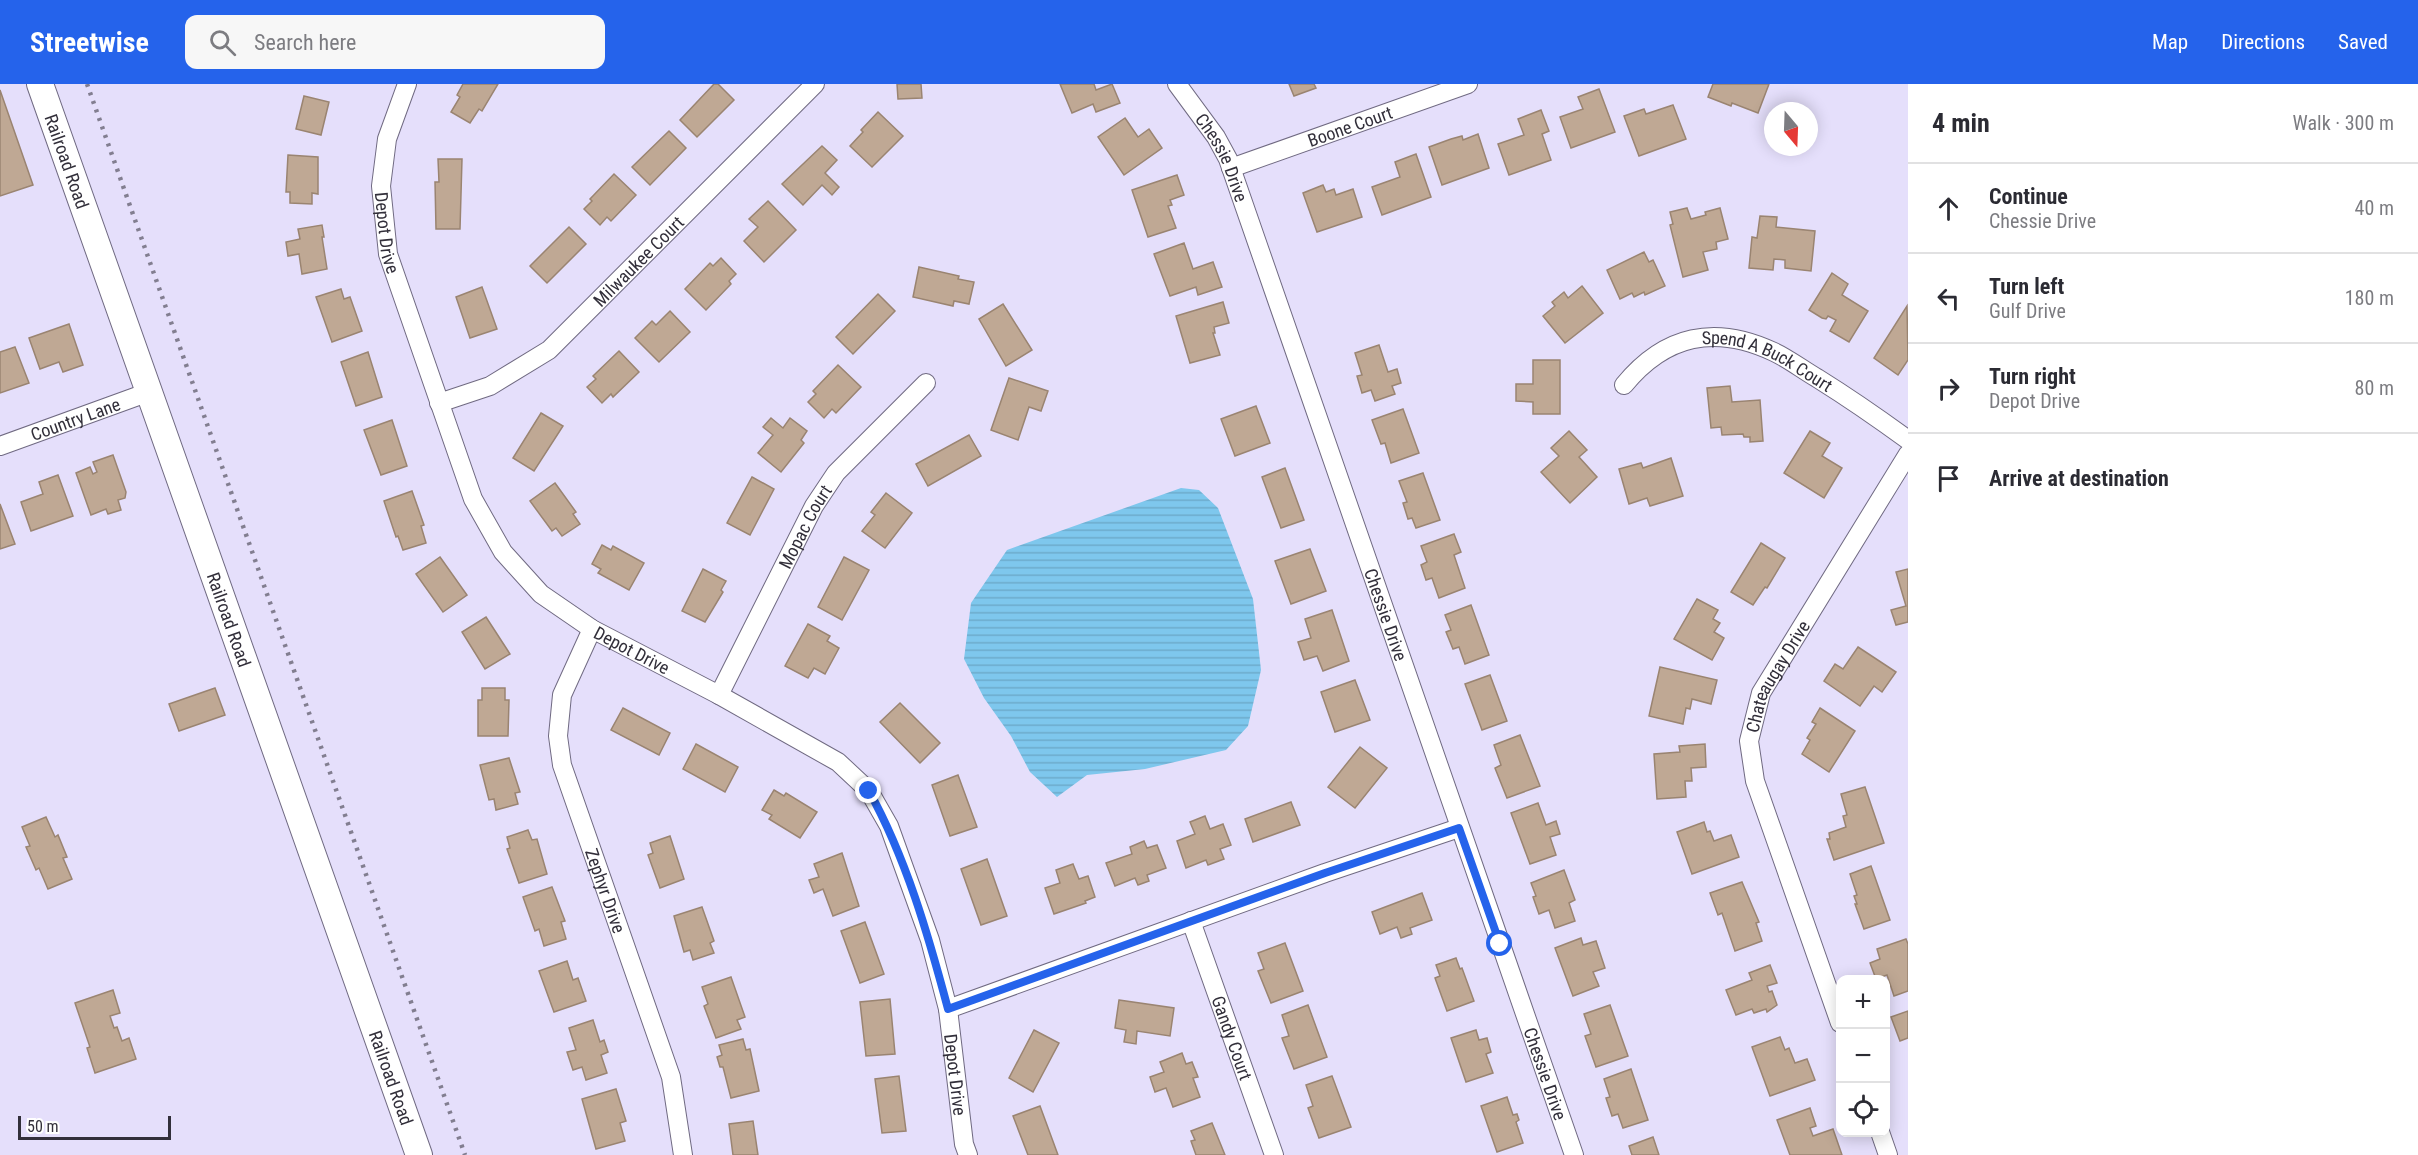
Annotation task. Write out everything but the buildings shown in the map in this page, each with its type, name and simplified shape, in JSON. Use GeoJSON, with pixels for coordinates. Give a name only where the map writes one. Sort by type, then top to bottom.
{"type":"FeatureCollection","features":[{"type":"Feature","properties":{"kind":"street","name":"Railroad Road"},"geometry":{"type":"LineString","coordinates":[[40,84],[419,1155]]}},
{"type":"Feature","properties":{"kind":"street","name":"Depot Drive"},"geometry":{"type":"LineString","coordinates":[[407,84],[387,139],[381,186],[388,254],[473,499],[503,552],[542,594],[592,629],[719,695],[838,762],[869,791],[889,826],[930,940],[948,1009],[964,1144],[968,1155]]}},
{"type":"Feature","properties":{"kind":"street","name":"Milwaukee Court"},"geometry":{"type":"LineString","coordinates":[[439,403],[490,386],[549,350],[815,84]]}},
{"type":"Feature","properties":{"kind":"street","name":"Chessie Drive"},"geometry":{"type":"LineString","coordinates":[[1177,84],[1216,137],[1231,168],[1574,1155]]}},
{"type":"Feature","properties":{"kind":"street","name":"Boone Court"},"geometry":{"type":"LineString","coordinates":[[1231,168],[1468,84]]}},
{"type":"Feature","properties":{"kind":"street","name":"Spend A Buck Court"},"geometry":{"type":"LineString","coordinates":[[1624,385],[1639,366],[1674,344],[1701,336],[1730,336],[1774,352],[1871,412],[1908,440]]}},
{"type":"Feature","properties":{"kind":"street","name":"Mopac Court"},"geometry":{"type":"LineString","coordinates":[[719,695],[814,506],[836,473],[926,383]]}},
{"type":"Feature","properties":{"kind":"street","name":"Country Lane"},"geometry":{"type":"LineString","coordinates":[[0,446],[149,392]]}},
{"type":"Feature","properties":{"kind":"street","name":"Chateaugay Drive"},"geometry":{"type":"LineString","coordinates":[[1836,1012],[1755,781],[1749,741],[1761,693],[1908,454]]}},
{"type":"Feature","properties":{"kind":"street","name":"Zephyr Drive"},"geometry":{"type":"LineString","coordinates":[[592,629],[562,695],[558,736],[562,765],[671,1077],[683,1155]]}},
{"type":"Feature","properties":{"kind":"street"},"geometry":{"type":"LineString","coordinates":[[948,1009],[1191,921],[1459,828]]}},
{"type":"Feature","properties":{"kind":"street","name":"Gandy Court"},"geometry":{"type":"LineString","coordinates":[[1191,921],[1274,1155]]}},
{"type":"Feature","properties":{"kind":"street"},"geometry":{"type":"LineString","coordinates":[[1882,1137],[1888,1155]]}},
{"type":"Feature","properties":{"kind":"water"},"geometry":{"type":"Polygon","coordinates":[[[1181,488],[1199,490],[1218,508],[1253,599],[1261,670],[1248,726],[1226,750],[1145,769],[1087,775],[1057,797],[1030,772],[1011,736],[984,698],[964,659],[971,603],[1007,550],[1181,488]]]}},
{"type":"Feature","properties":{"kind":"railway"},"geometry":{"type":"LineString","coordinates":[[87,84],[465,1155]]}},
{"type":"Feature","properties":{"kind":"route"},"geometry":{"type":"LineString","coordinates":[[869,791],[889,826],[930,940],[948,1009],[1325,873],[1459,828],[1500,944]]}}]}
